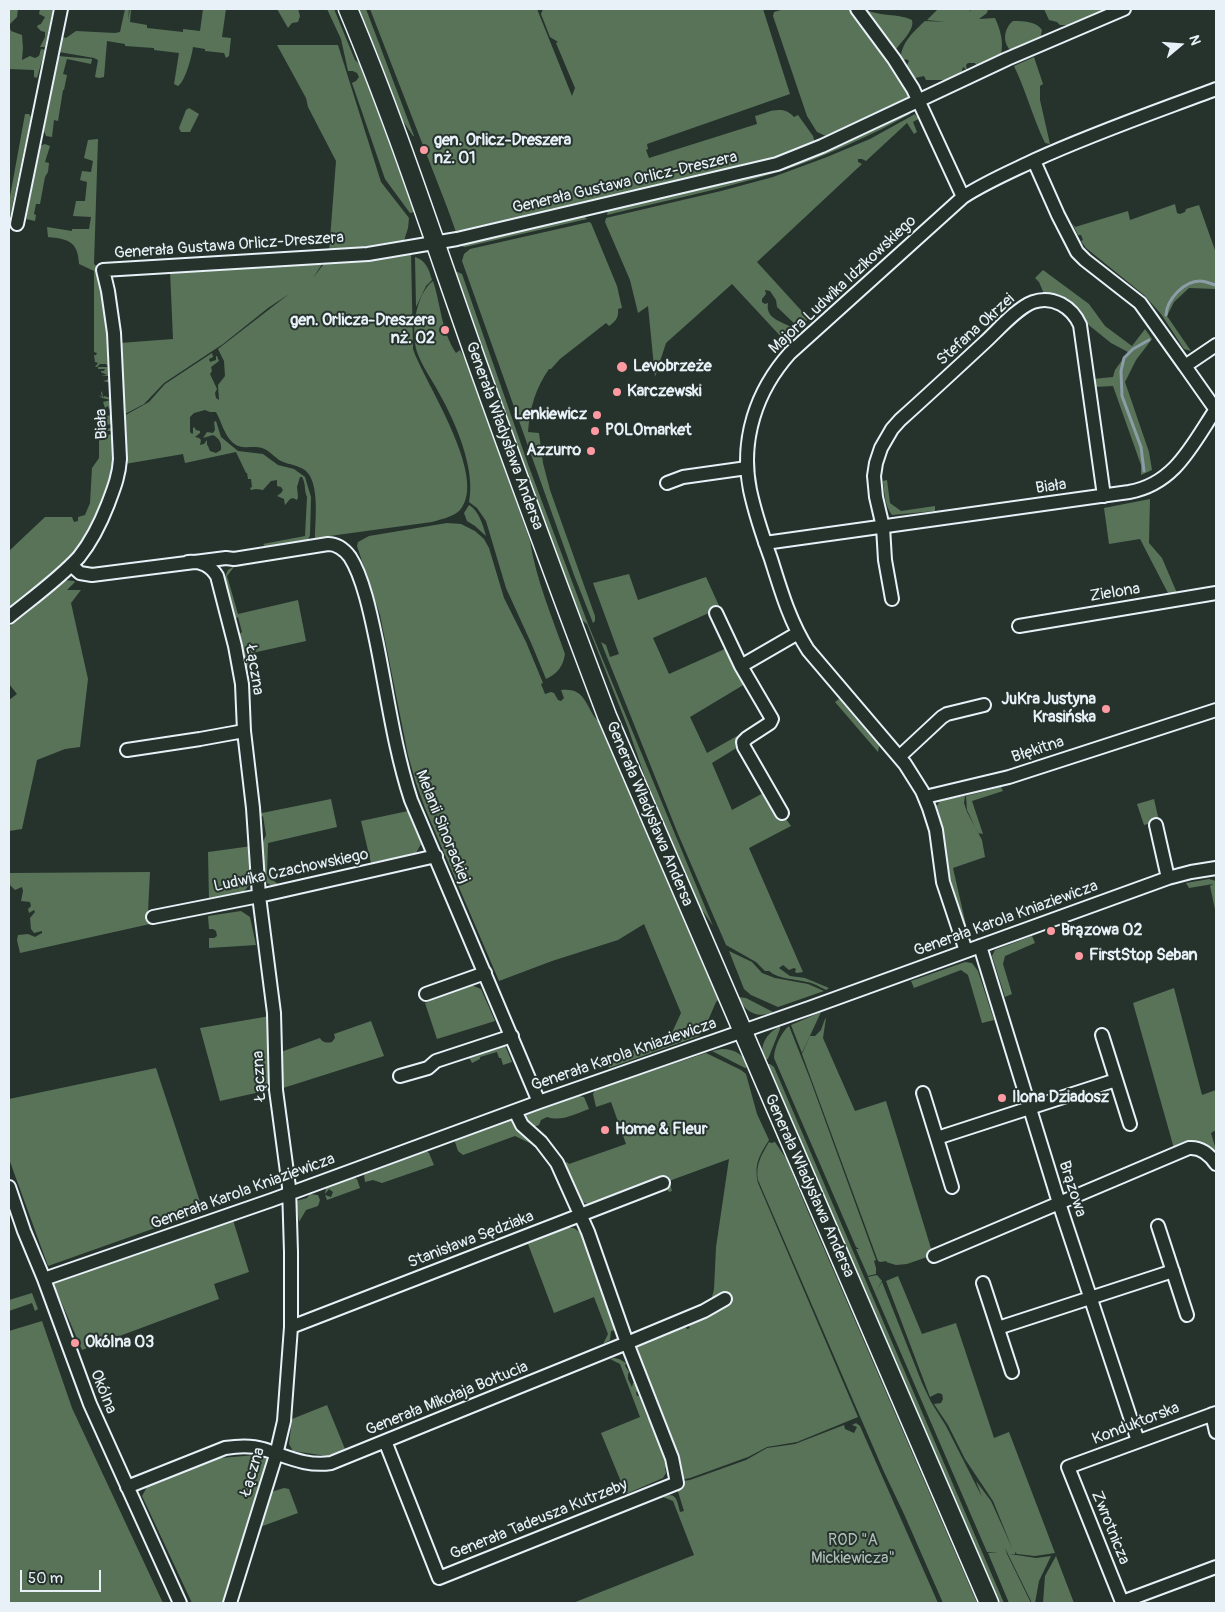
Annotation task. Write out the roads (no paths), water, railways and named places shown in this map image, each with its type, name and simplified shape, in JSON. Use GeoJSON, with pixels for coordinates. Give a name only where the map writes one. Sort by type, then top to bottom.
{"type":"FeatureCollection","features":[{"type":"Feature","properties":{"kind":"main road","name":"Generała Władysława Andersa"},"geometry":{"type":"LineString","coordinates":[[348,9],[391,118],[566,610],[607,716],[989,1603]]}},
{"type":"Feature","properties":{"kind":"street"},"geometry":{"type":"LineString","coordinates":[[18,224],[61,9]]}},
{"type":"Feature","properties":{"kind":"street"},"geometry":{"type":"LineString","coordinates":[[857,9],[894,59],[919,101],[963,197]]}},
{"type":"Feature","properties":{"kind":"street","name":"Generała Gustawa Orlicz-Dreszera"},"geometry":{"type":"LineString","coordinates":[[103,270],[368,254],[435,243],[776,164],[822,146],[1008,59],[1124,9]]}},
{"type":"Feature","properties":{"kind":"street","name":"Majora Ludwika Idzikowskiego"},"geometry":{"type":"LineString","coordinates":[[966,951],[943,882],[936,830],[925,797],[899,757],[812,655],[798,633],[788,611],[752,498],[747,468],[749,437],[756,408],[764,388],[781,363],[808,336],[963,197],[989,182],[1034,161],[1111,128],[1216,89]]}},
{"type":"Feature","properties":{"kind":"street","name":"Biała"},"geometry":{"type":"LineString","coordinates":[[765,543],[1144,489],[1168,475],[1185,456],[1216,410],[1140,303],[1087,262],[1076,249],[1058,215],[1034,161]]}},
{"type":"Feature","properties":{"kind":"street","name":"Biała"},"geometry":{"type":"LineString","coordinates":[[9,618],[71,565],[83,551],[106,508],[119,472],[114,333],[103,270]]}},
{"type":"Feature","properties":{"kind":"street","name":"Stefana Okrzei"},"geometry":{"type":"LineString","coordinates":[[892,599],[885,560],[883,526],[876,497],[874,476],[879,452],[889,433],[900,420],[1009,320],[1026,306],[1037,301],[1050,301],[1064,305],[1073,313],[1080,327],[1104,496]]}},
{"type":"Feature","properties":{"kind":"street"},"geometry":{"type":"LineString","coordinates":[[1185,366],[1216,345]]}},
{"type":"Feature","properties":{"kind":"street"},"geometry":{"type":"LineString","coordinates":[[667,483],[683,476],[747,468]]}},
{"type":"Feature","properties":{"kind":"street","name":"Melanii Sinorackiej"},"geometry":{"type":"LineString","coordinates":[[234,559],[320,544],[331,544],[343,549],[354,564],[373,627],[402,773],[411,800],[539,1102]]}},
{"type":"Feature","properties":{"kind":"street"},"geometry":{"type":"LineString","coordinates":[[71,565],[80,573],[92,575],[188,562],[226,558],[234,559]]}},
{"type":"Feature","properties":{"kind":"street"},"geometry":{"type":"LineString","coordinates":[[219,582],[226,567],[234,559]]}},
{"type":"Feature","properties":{"kind":"street","name":"Łączna"},"geometry":{"type":"LineString","coordinates":[[188,562],[199,562],[209,567],[216,574],[235,646],[242,684],[244,730],[253,808],[259,896],[274,1013],[276,1090],[289,1193],[292,1327],[284,1421],[276,1455],[230,1603]]}},
{"type":"Feature","properties":{"kind":"street","name":"Zielona"},"geometry":{"type":"LineString","coordinates":[[1019,626],[1216,593]]}},
{"type":"Feature","properties":{"kind":"street"},"geometry":{"type":"LineString","coordinates":[[716,613],[741,666],[772,718],[770,723],[743,742],[744,747],[782,812]]}},
{"type":"Feature","properties":{"kind":"street"},"geometry":{"type":"LineString","coordinates":[[741,666],[798,633]]}},
{"type":"Feature","properties":{"kind":"street"},"geometry":{"type":"LineString","coordinates":[[899,757],[947,714],[984,706]]}},
{"type":"Feature","properties":{"kind":"street","name":"Błękitna"},"geometry":{"type":"LineString","coordinates":[[925,797],[1002,779],[1216,710]]}},
{"type":"Feature","properties":{"kind":"street"},"geometry":{"type":"LineString","coordinates":[[127,750],[244,730]]}},
{"type":"Feature","properties":{"kind":"street"},"geometry":{"type":"LineString","coordinates":[[1156,824],[1168,878]]}},
{"type":"Feature","properties":{"kind":"street","name":"Ludwika Czachowskiego"},"geometry":{"type":"LineString","coordinates":[[153,917],[259,896],[436,856]]}},
{"type":"Feature","properties":{"kind":"street","name":"Generała Karola Kniaziewicza"},"geometry":{"type":"LineString","coordinates":[[44,1279],[289,1193],[539,1102],[743,1032],[1168,878],[1216,868]]}},
{"type":"Feature","properties":{"kind":"street","name":"Brązowa"},"geometry":{"type":"LineString","coordinates":[[980,946],[1059,1203],[1138,1441]]}},
{"type":"Feature","properties":{"kind":"street"},"geometry":{"type":"LineString","coordinates":[[426,994],[485,973]]}},
{"type":"Feature","properties":{"kind":"street"},"geometry":{"type":"LineString","coordinates":[[1102,1035],[1130,1124]]}},
{"type":"Feature","properties":{"kind":"street"},"geometry":{"type":"LineString","coordinates":[[400,1076],[428,1068],[436,1061],[512,1036]]}},
{"type":"Feature","properties":{"kind":"street"},"geometry":{"type":"LineString","coordinates":[[937,1138],[1116,1080]]}},
{"type":"Feature","properties":{"kind":"street"},"geometry":{"type":"LineString","coordinates":[[923,1092],[952,1187]]}},
{"type":"Feature","properties":{"kind":"street"},"geometry":{"type":"LineString","coordinates":[[515,1111],[522,1125],[541,1142],[553,1157],[588,1232],[627,1344]]}},
{"type":"Feature","properties":{"kind":"street"},"geometry":{"type":"LineString","coordinates":[[934,1256],[1193,1147],[1210,1155],[1216,1164]]}},
{"type":"Feature","properties":{"kind":"street","name":"Stanisława Sędziaka"},"geometry":{"type":"LineString","coordinates":[[292,1327],[663,1184]]}},
{"type":"Feature","properties":{"kind":"street","name":"Okólna"},"geometry":{"type":"LineString","coordinates":[[9,1187],[90,1404],[180,1603]]}},
{"type":"Feature","properties":{"kind":"street"},"geometry":{"type":"LineString","coordinates":[[1158,1226],[1187,1316]]}},
{"type":"Feature","properties":{"kind":"street"},"geometry":{"type":"LineString","coordinates":[[998,1328],[1173,1271]]}},
{"type":"Feature","properties":{"kind":"street"},"geometry":{"type":"LineString","coordinates":[[983,1283],[1012,1372]]}},
{"type":"Feature","properties":{"kind":"street","name":"Generała Mikołaja Bołtucia"},"geometry":{"type":"LineString","coordinates":[[127,1487],[225,1448],[250,1447],[262,1449],[276,1455],[304,1462],[324,1464],[338,1460],[627,1344],[704,1311],[724,1299]]}},
{"type":"Feature","properties":{"kind":"street","name":"Generała Tadeusza Kutrzeby"},"geometry":{"type":"LineString","coordinates":[[385,1441],[439,1578],[676,1483],[672,1458],[627,1344]]}},
{"type":"Feature","properties":{"kind":"street"},"geometry":{"type":"LineString","coordinates":[[1214,1413],[1216,1432]]}},
{"type":"Feature","properties":{"kind":"street","name":"Konduktorska"},"geometry":{"type":"LineString","coordinates":[[1068,1467],[1214,1413]]}},
{"type":"Feature","properties":{"kind":"street","name":"Zwrotnicza"},"geometry":{"type":"LineString","coordinates":[[1068,1467],[1122,1602],[1216,1567]]}},
{"type":"Feature","properties":{"kind":"waterway"},"geometry":{"type":"LineString","coordinates":[[1166,315],[1169,303],[1173,297],[1188,284],[1204,281],[1216,285]]}},
{"type":"Feature","properties":{"kind":"waterway"},"geometry":{"type":"LineString","coordinates":[[1144,471],[1141,447],[1122,396],[1121,371],[1124,358],[1133,349],[1149,340]]}},
{"type":"Feature","properties":{"kind":"place","name":"gen. Orlicz-Dreszera nż. 01"},"geometry":{"type":"Point","coordinates":[424,150]}},
{"type":"Feature","properties":{"kind":"place","name":"gen. Orlicza-Dreszera nż. 02"},"geometry":{"type":"Point","coordinates":[445,330]}},
{"type":"Feature","properties":{"kind":"place","name":"Levobrzeże"},"geometry":{"type":"Point","coordinates":[622,367]}},
{"type":"Feature","properties":{"kind":"place","name":"Karczewski"},"geometry":{"type":"Point","coordinates":[617,392]}},
{"type":"Feature","properties":{"kind":"place","name":"Lenkiewicz"},"geometry":{"type":"Point","coordinates":[597,415]}},
{"type":"Feature","properties":{"kind":"place","name":"POLOmarket"},"geometry":{"type":"Point","coordinates":[595,431]}},
{"type":"Feature","properties":{"kind":"place","name":"Azzurro"},"geometry":{"type":"Point","coordinates":[591,451]}},
{"type":"Feature","properties":{"kind":"place","name":"JuKra Justyna Krasińska"},"geometry":{"type":"Point","coordinates":[1106,709]}},
{"type":"Feature","properties":{"kind":"place","name":"Brązowa 02"},"geometry":{"type":"Point","coordinates":[1051,931]}},
{"type":"Feature","properties":{"kind":"place","name":"FirstStop Seban"},"geometry":{"type":"Point","coordinates":[1079,956]}},
{"type":"Feature","properties":{"kind":"place","name":"Ilona Dziadosz"},"geometry":{"type":"Point","coordinates":[1002,1098]}},
{"type":"Feature","properties":{"kind":"place","name":"Home & Fleur"},"geometry":{"type":"Point","coordinates":[605,1130]}},
{"type":"Feature","properties":{"kind":"place","name":"Okólna 03"},"geometry":{"type":"Point","coordinates":[75,1343]}},
{"type":"Feature","properties":{"kind":"park label","name":"ROD \"A Mickiewicza\""},"geometry":{"type":"Point","coordinates":[853,1550]}}]}
